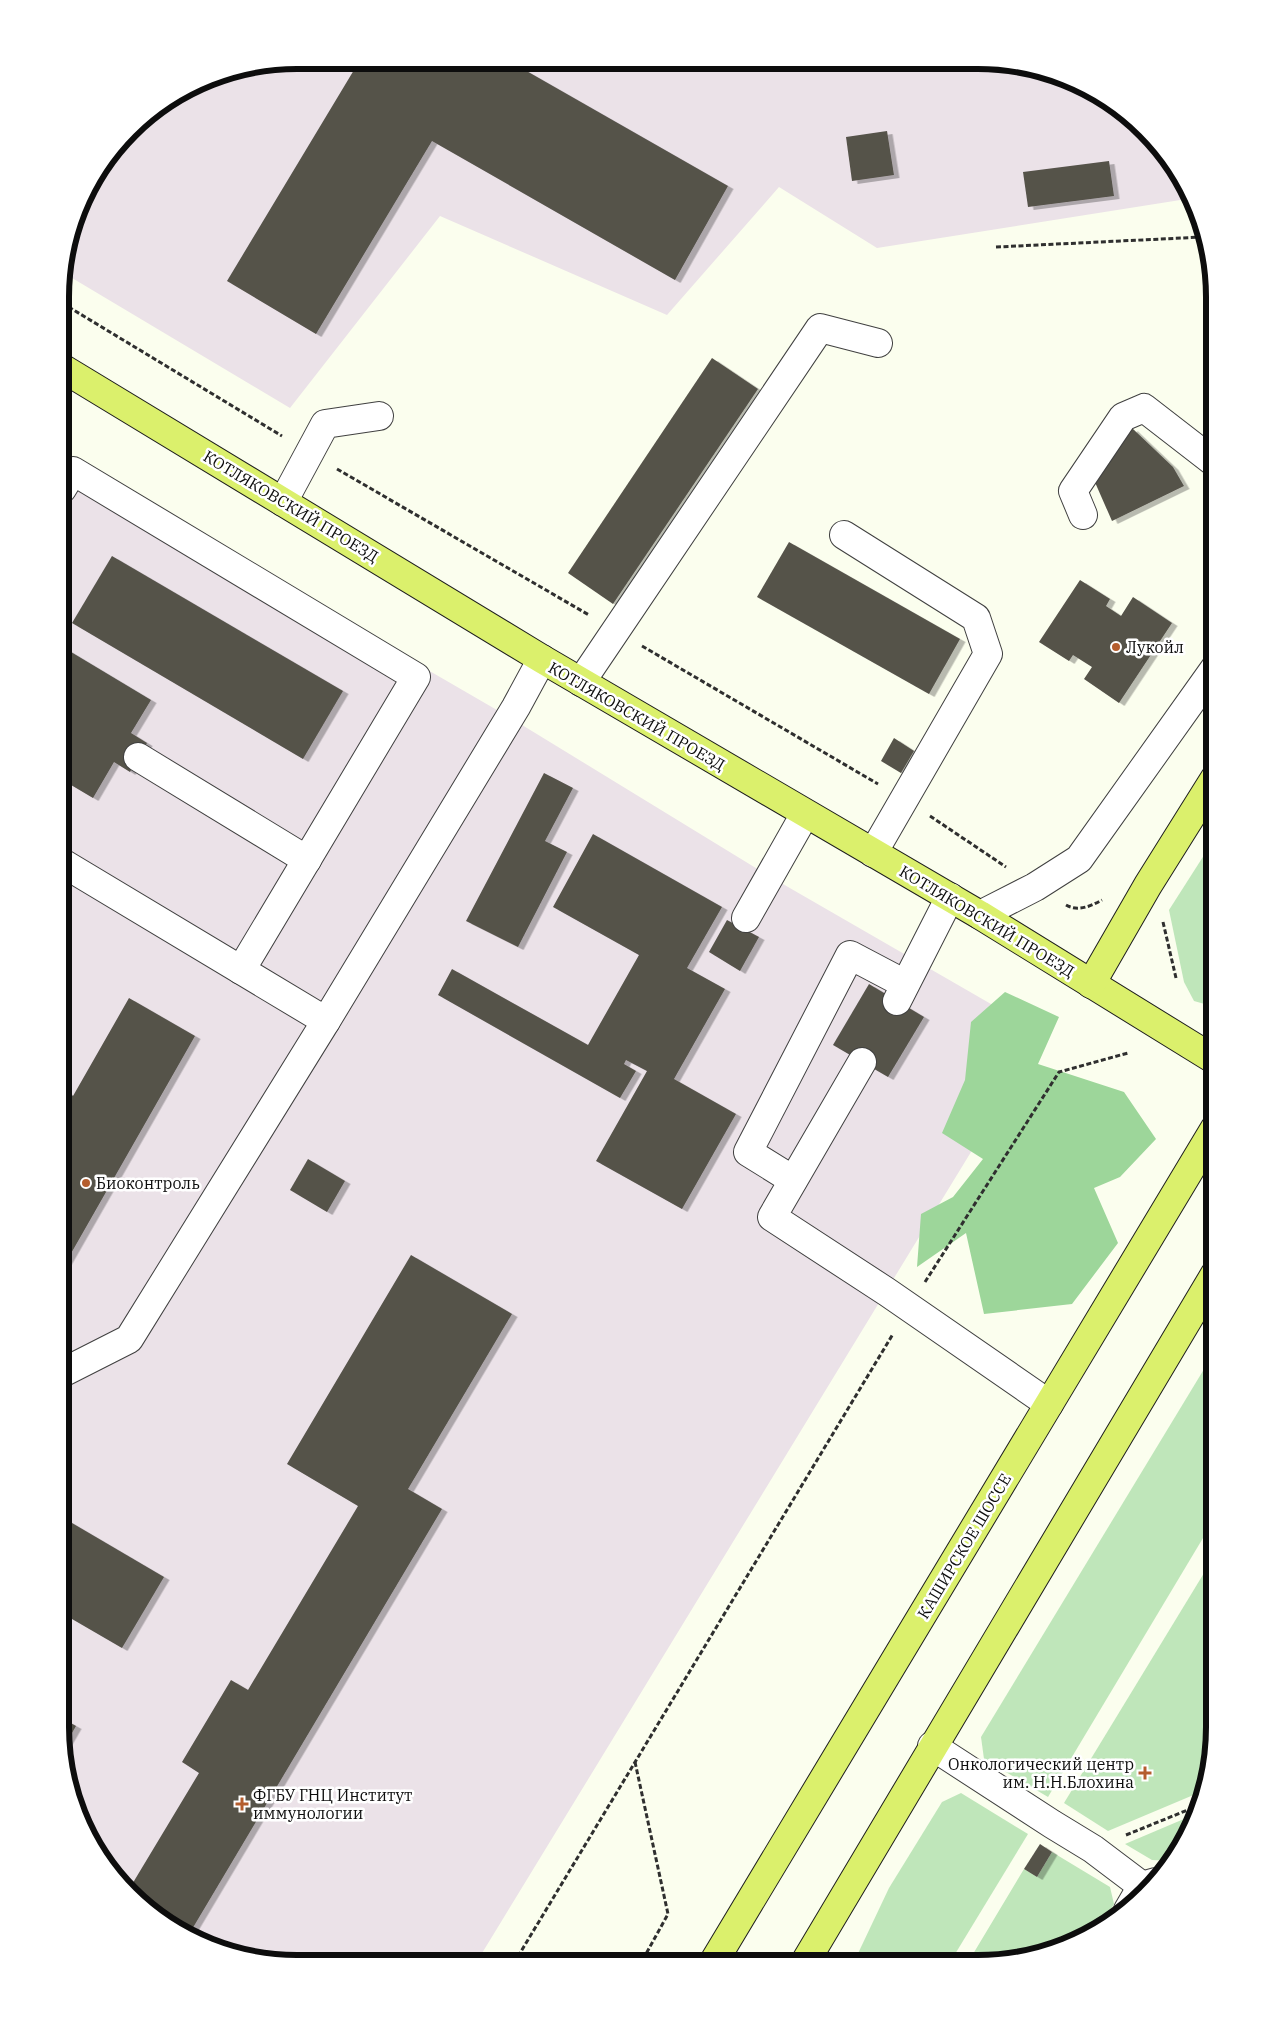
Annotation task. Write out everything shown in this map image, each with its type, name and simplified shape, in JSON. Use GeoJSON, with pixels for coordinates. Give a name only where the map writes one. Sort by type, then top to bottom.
{"type":"FeatureCollection","features":[{"type":"Feature","properties":{"kind":"main road","name":"КОТЛЯКОВСКИЙ ПРОЕЗД"},"geometry":{"type":"LineString","coordinates":[[69,372],[542,660],[980,915],[1206,1054]]}},
{"type":"Feature","properties":{"kind":"main road"},"geometry":{"type":"LineString","coordinates":[[1091,984],[1148,885],[1206,792]]}},
{"type":"Feature","properties":{"kind":"main road","name":"КАШИРСКОЕ ШОССЕ"},"geometry":{"type":"LineString","coordinates":[[718,1955],[1206,1143]]}},
{"type":"Feature","properties":{"kind":"main road"},"geometry":{"type":"LineString","coordinates":[[809,1955],[932,1746],[1206,1289]]}},
{"type":"Feature","properties":{"kind":"lane"},"geometry":{"type":"LineString","coordinates":[[581,682],[820,328],[878,342]]}},
{"type":"Feature","properties":{"kind":"lane"},"geometry":{"type":"LineString","coordinates":[[1082,515],[1073,491],[1123,417],[1144,408],[1206,456]]}},
{"type":"Feature","properties":{"kind":"lane"},"geometry":{"type":"LineString","coordinates":[[283,502],[325,424],[379,416]]}},
{"type":"Feature","properties":{"kind":"lane"},"geometry":{"type":"LineString","coordinates":[[69,478],[73,471],[416,676],[241,970]]}},
{"type":"Feature","properties":{"kind":"lane"},"geometry":{"type":"LineString","coordinates":[[844,535],[976,618],[988,654],[873,853]]}},
{"type":"Feature","properties":{"kind":"lane"},"geometry":{"type":"LineString","coordinates":[[69,1364],[129,1339],[326,1021],[516,707],[542,660]]}},
{"type":"Feature","properties":{"kind":"lane"},"geometry":{"type":"LineString","coordinates":[[980,915],[1035,887],[1079,859],[1206,681]]}},
{"type":"Feature","properties":{"kind":"lane"},"geometry":{"type":"LineString","coordinates":[[138,757],[307,860]]}},
{"type":"Feature","properties":{"kind":"lane"},"geometry":{"type":"LineString","coordinates":[[746,918],[805,814]]}},
{"type":"Feature","properties":{"kind":"lane"},"geometry":{"type":"LineString","coordinates":[[69,867],[326,1021]]}},
{"type":"Feature","properties":{"kind":"lane"},"geometry":{"type":"LineString","coordinates":[[793,1180],[748,1152],[850,955],[901,992],[950,898]]}},
{"type":"Feature","properties":{"kind":"lane"},"geometry":{"type":"LineString","coordinates":[[862,1062],[772,1217],[1049,1404]]}},
{"type":"Feature","properties":{"kind":"lane"},"geometry":{"type":"LineString","coordinates":[[932,1746],[1146,1882]]}},
{"type":"Feature","properties":{"kind":"path"},"geometry":{"type":"LineString","coordinates":[[996,247],[1198,237]]}},
{"type":"Feature","properties":{"kind":"path"},"geometry":{"type":"LineString","coordinates":[[519,1955],[908,1308],[1059,1072],[1128,1053]]}},
{"type":"Feature","properties":{"kind":"path"},"geometry":{"type":"LineString","coordinates":[[635,1762],[668,1914],[645,1955]]}},
{"type":"Feature","properties":{"kind":"path"},"geometry":{"type":"LineString","coordinates":[[1093,1849],[1191,1809]]}},
{"type":"Feature","properties":{"kind":"shaded area"},"geometry":{"type":"Polygon","coordinates":[[[281,69],[994,69],[1023,73],[1052,81],[1079,92],[1105,107],[1129,125],[1150,146],[1176,182],[1185,199],[877,248],[779,187],[667,315],[440,216],[290,408],[70,277],[73,252],[86,209],[99,182],[125,146],[146,125],[182,99],[209,86],[252,73],[281,69]]]}},
{"type":"Feature","properties":{"kind":"shaded area"},"geometry":{"type":"Polygon","coordinates":[[[69,462],[509,717],[769,876],[1043,1034],[481,1955],[281,1955],[252,1951],[209,1938],[182,1925],[135,1889],[99,1842],[86,1815],[73,1772],[69,1743],[69,462]]]}},
{"type":"Feature","properties":{"kind":"green space"},"geometry":{"type":"Polygon","coordinates":[[[1206,852],[1206,1004],[1194,1001],[1184,982],[1169,910],[1206,852]]]}},
{"type":"Feature","properties":{"kind":"green space"},"geometry":{"type":"Polygon","coordinates":[[[1005,992],[1059,1017],[1038,1064],[1124,1092],[1156,1139],[1120,1177],[1094,1188],[1118,1243],[1072,1304],[984,1314],[966,1233],[917,1267],[921,1214],[953,1197],[983,1159],[942,1133],[965,1080],[971,1022],[1005,992]]]}},
{"type":"Feature","properties":{"kind":"green space"},"geometry":{"type":"Polygon","coordinates":[[[1206,1366],[1206,1533],[1048,1797],[984,1759],[981,1737],[1206,1366]]]}},
{"type":"Feature","properties":{"kind":"green space"},"geometry":{"type":"Polygon","coordinates":[[[1206,1570],[1206,1743],[1202,1772],[1196,1794],[1108,1831],[1064,1803],[1206,1570]]]}},
{"type":"Feature","properties":{"kind":"green space"},"geometry":{"type":"Polygon","coordinates":[[[961,1793],[1028,1834],[954,1955],[857,1955],[889,1888],[942,1802],[961,1793]]]}},
{"type":"Feature","properties":{"kind":"green space"},"geometry":{"type":"Polygon","coordinates":[[[1188,1817],[1176,1842],[1163,1861],[1152,1860],[1125,1844],[1188,1817]]]}},
{"type":"Feature","properties":{"kind":"green space"},"geometry":{"type":"Polygon","coordinates":[[[1052,1852],[1110,1887],[1114,1904],[1105,1917],[1066,1938],[1023,1951],[994,1955],[972,1955],[1024,1869],[1037,1877],[1052,1852]]]}},
{"type":"Feature","properties":{"kind":"building"},"geometry":{"type":"Polygon","coordinates":[[[355,69],[523,69],[728,186],[675,280],[432,141],[316,334],[227,281],[355,69]]]}},
{"type":"Feature","properties":{"kind":"building"},"geometry":{"type":"Polygon","coordinates":[[[887,131],[894,175],[852,181],[846,137],[887,131]]]}},
{"type":"Feature","properties":{"kind":"building"},"geometry":{"type":"Polygon","coordinates":[[[1109,161],[1114,196],[1028,207],[1023,172],[1109,161]]]}},
{"type":"Feature","properties":{"kind":"building"},"geometry":{"type":"Polygon","coordinates":[[[712,358],[758,389],[613,604],[568,573],[712,358]]]}},
{"type":"Feature","properties":{"kind":"building"},"geometry":{"type":"Polygon","coordinates":[[[1132,428],[1173,467],[1184,486],[1112,521],[1094,480],[1132,428]]]}},
{"type":"Feature","properties":{"kind":"building"},"geometry":{"type":"Polygon","coordinates":[[[789,542],[960,639],[929,694],[757,597],[789,542]]]}},
{"type":"Feature","properties":{"kind":"building"},"geometry":{"type":"Polygon","coordinates":[[[112,556],[343,691],[303,759],[72,623],[112,556]]]}},
{"type":"Feature","properties":{"kind":"building"},"geometry":{"type":"Polygon","coordinates":[[[1080,580],[1110,599],[1106,606],[1121,616],[1133,597],[1172,623],[1119,703],[1084,679],[1092,667],[1073,655],[1069,661],[1039,642],[1080,580]]]}},
{"type":"Feature","properties":{"kind":"building"},"geometry":{"type":"Polygon","coordinates":[[[69,651],[151,700],[131,733],[147,743],[130,772],[114,762],[93,798],[69,784],[69,651]]]}},
{"type":"Feature","properties":{"kind":"building"},"geometry":{"type":"Polygon","coordinates":[[[894,738],[914,751],[901,773],[881,761],[894,738]]]}},
{"type":"Feature","properties":{"kind":"building"},"geometry":{"type":"Polygon","coordinates":[[[544,773],[573,788],[545,841],[567,852],[518,947],[466,921],[544,773]]]}},
{"type":"Feature","properties":{"kind":"building"},"geometry":{"type":"Polygon","coordinates":[[[593,834],[722,907],[687,968],[725,989],[674,1079],[736,1114],[682,1209],[596,1161],[647,1071],[626,1060],[624,1064],[636,1071],[620,1098],[438,995],[452,969],[588,1045],[639,955],[553,907],[593,834]]]}},
{"type":"Feature","properties":{"kind":"building"},"geometry":{"type":"Polygon","coordinates":[[[727,920],[759,937],[740,971],[709,952],[727,920]]]}},
{"type":"Feature","properties":{"kind":"building"},"geometry":{"type":"Polygon","coordinates":[[[869,984],[924,1017],[888,1077],[833,1045],[869,984]]]}},
{"type":"Feature","properties":{"kind":"building","name":"Биоконтроль"},"geometry":{"type":"Polygon","coordinates":[[[129,998],[195,1036],[69,1257],[69,1093],[73,1096],[129,998]]]}},
{"type":"Feature","properties":{"kind":"building"},"geometry":{"type":"Polygon","coordinates":[[[308,1159],[345,1181],[327,1212],[290,1190],[308,1159]]]}},
{"type":"Feature","properties":{"kind":"building"},"geometry":{"type":"Polygon","coordinates":[[[411,1255],[512,1314],[408,1489],[442,1509],[192,1930],[170,1917],[132,1885],[199,1773],[182,1762],[231,1680],[248,1690],[358,1506],[287,1464],[411,1255]]]}},
{"type":"Feature","properties":{"kind":"building"},"geometry":{"type":"Polygon","coordinates":[[[69,1521],[164,1577],[122,1648],[69,1617],[69,1521]]]}},
{"type":"Feature","properties":{"kind":"building"},"geometry":{"type":"Polygon","coordinates":[[[69,1722],[76,1726],[69,1738],[69,1722]]]}},
{"type":"Feature","properties":{"kind":"building"},"geometry":{"type":"Polygon","coordinates":[[[1040,1844],[1052,1852],[1037,1877],[1024,1869],[1040,1844]]]}},
{"type":"Feature","properties":{"kind":"place","name":"Лукойл"},"geometry":{"type":"Point","coordinates":[1116,647]}},
{"type":"Feature","properties":{"kind":"place","name":"Биоконтроль"},"geometry":{"type":"Point","coordinates":[86,1183]}},
{"type":"Feature","properties":{"kind":"place","name":"Онкологический центр им. Н.Н.Блохина"},"geometry":{"type":"Point","coordinates":[1145,1773]}},
{"type":"Feature","properties":{"kind":"place","name":"ФГБУ ГНЦ Институт иммунологии"},"geometry":{"type":"Point","coordinates":[242,1804]}}]}
